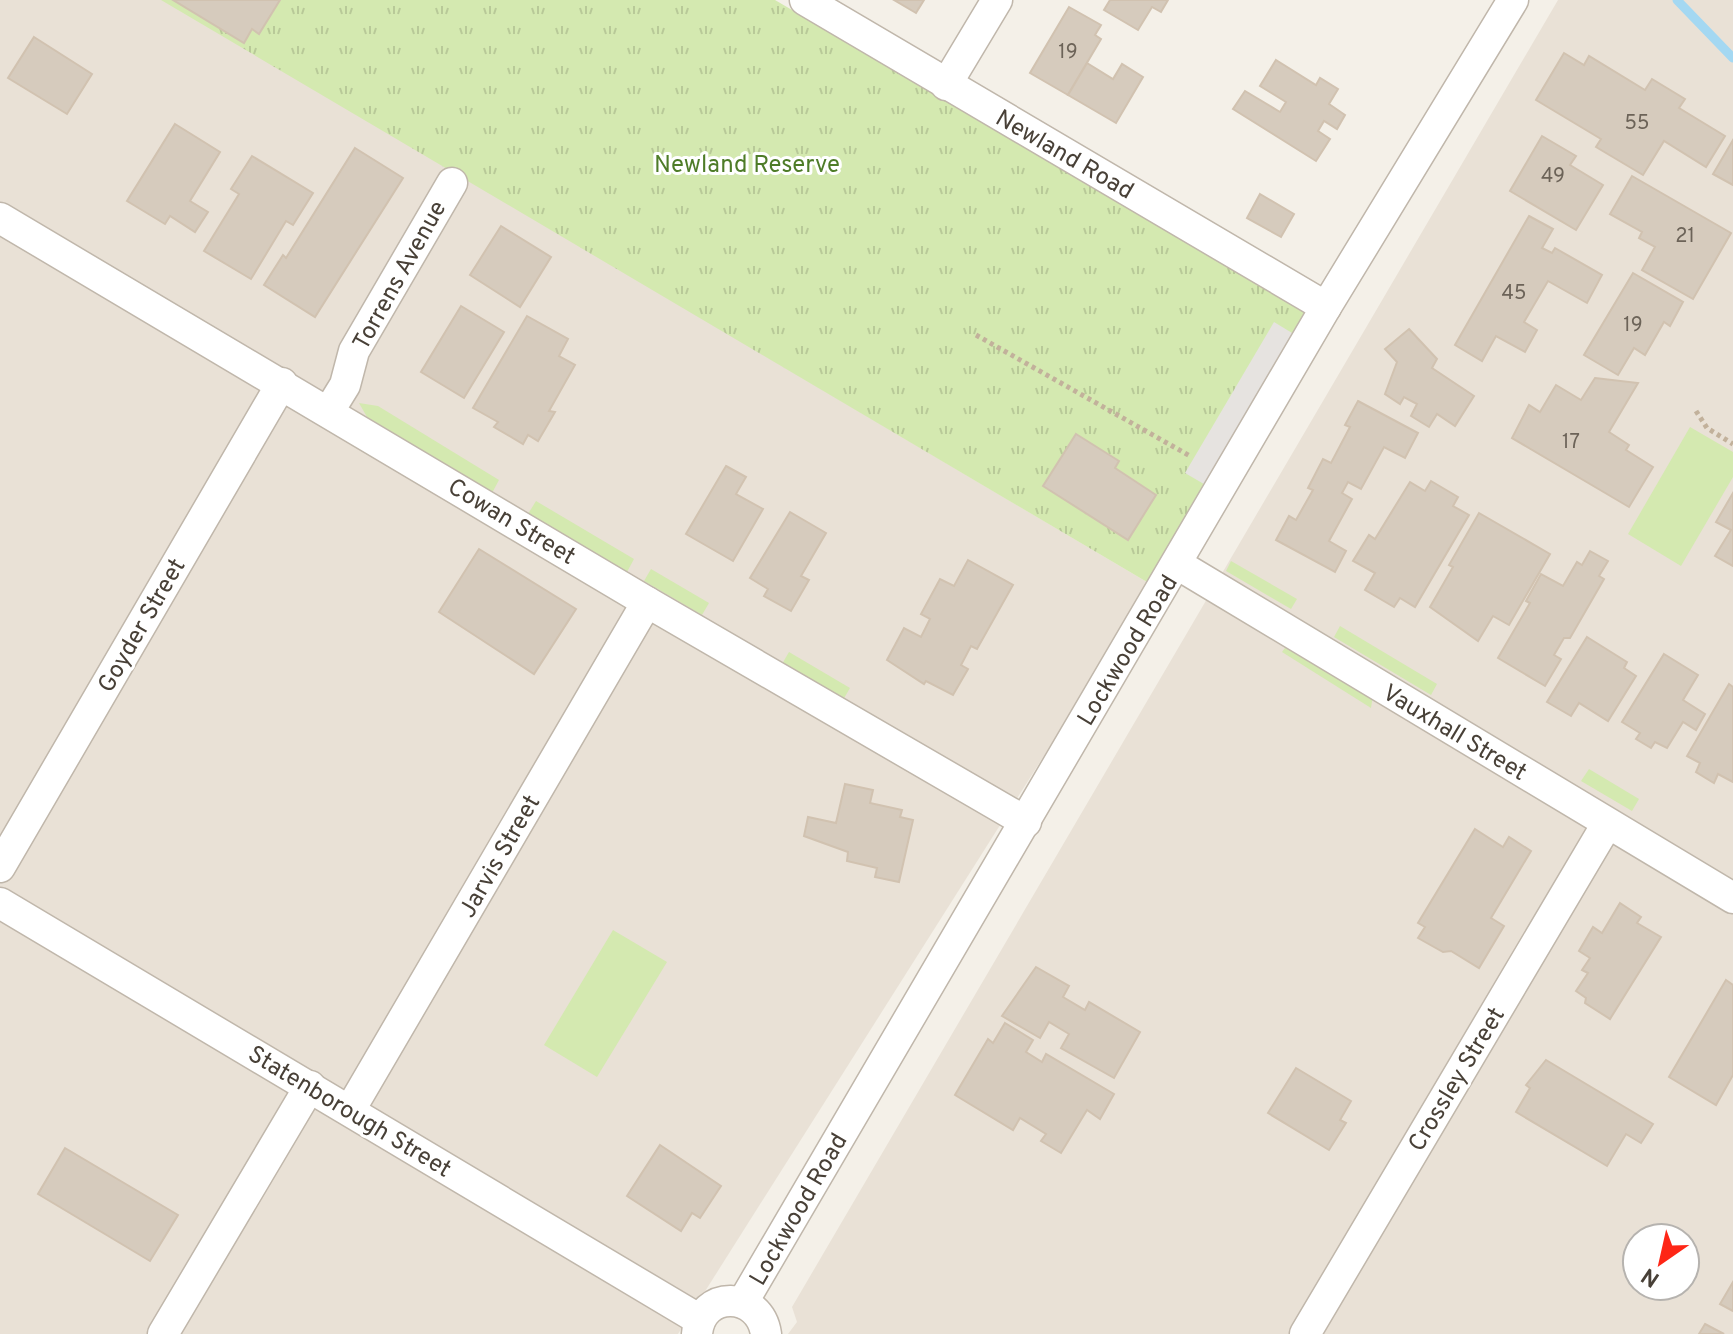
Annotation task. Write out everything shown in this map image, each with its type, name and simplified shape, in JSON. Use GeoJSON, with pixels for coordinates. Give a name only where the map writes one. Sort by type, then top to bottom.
{"type":"FeatureCollection","features":[{"type":"Feature","properties":{"kind":"street","name":"Newland Road"},"geometry":{"type":"LineString","coordinates":[[805,0],[1326,307]]}},
{"type":"Feature","properties":{"kind":"street"},"geometry":{"type":"LineString","coordinates":[[946,85],[997,0]]}},
{"type":"Feature","properties":{"kind":"street","name":"Lockwood Road"},"geometry":{"type":"LineString","coordinates":[[743,1302],[1326,307],[1513,0]]}},
{"type":"Feature","properties":{"kind":"street","name":"Torrens Avenue"},"geometry":{"type":"LineString","coordinates":[[329,411],[345,385],[354,351],[452,183]]}},
{"type":"Feature","properties":{"kind":"street","name":"Cowan Street"},"geometry":{"type":"LineString","coordinates":[[0,218],[647,602],[1026,822]]}},
{"type":"Feature","properties":{"kind":"street","name":"Goyder Street"},"geometry":{"type":"LineString","coordinates":[[0,867],[282,383]]}},
{"type":"Feature","properties":{"kind":"street","name":"Vauxhall Street"},"geometry":{"type":"LineString","coordinates":[[1177,564],[1733,898]]}},
{"type":"Feature","properties":{"kind":"street","name":"Jarvis Street"},"geometry":{"type":"LineString","coordinates":[[350,1110],[647,602]]}},
{"type":"Feature","properties":{"kind":"street","name":"Crossley Street"},"geometry":{"type":"LineString","coordinates":[[1305,1334],[1607,824]]}},
{"type":"Feature","properties":{"kind":"street","name":"Statenborough Street"},"geometry":{"type":"LineString","coordinates":[[0,903],[350,1110],[699,1327]]}},
{"type":"Feature","properties":{"kind":"street"},"geometry":{"type":"LineString","coordinates":[[163,1334],[310,1086]]}},
{"type":"Feature","properties":{"kind":"street"},"geometry":{"type":"LineString","coordinates":[[699,1327],[714,1305],[733,1300],[743,1302],[760,1314],[766,1334]]}},
{"type":"Feature","properties":{"kind":"path"},"geometry":{"type":"LineString","coordinates":[[976,335],[1190,456]]}},
{"type":"Feature","properties":{"kind":"path"},"geometry":{"type":"LineString","coordinates":[[1696,411],[1707,428],[1733,444]]}},
{"type":"Feature","properties":{"kind":"shaded area"},"geometry":{"type":"Polygon","coordinates":[[[0,0],[164,0],[1152,585],[678,1334],[0,1334],[0,0]]]}},
{"type":"Feature","properties":{"kind":"shaded area"},"geometry":{"type":"Polygon","coordinates":[[[1558,0],[1733,0],[1733,1334],[788,1334],[797,1322],[792,1307],[1558,0]]]}},
{"type":"Feature","properties":{"kind":"shaded area"},"geometry":{"type":"Polygon","coordinates":[[[1274,322],[1297,336],[1209,487],[1185,473],[1274,322]]]}},
{"type":"Feature","properties":{"kind":"green space","name":"Newland Reserve"},"geometry":{"type":"Polygon","coordinates":[[[161,0],[775,0],[1310,314],[1152,585],[161,0]]]}},
{"type":"Feature","properties":{"kind":"green space"},"geometry":{"type":"Polygon","coordinates":[[[359,403],[378,406],[499,480],[492,493],[367,417],[359,403]]]}},
{"type":"Feature","properties":{"kind":"green space"},"geometry":{"type":"Polygon","coordinates":[[[1690,427],[1733,452],[1733,477],[1681,566],[1628,534],[1690,427]]]}},
{"type":"Feature","properties":{"kind":"green space"},"geometry":{"type":"Polygon","coordinates":[[[536,501],[634,559],[627,572],[528,514],[536,501]]]}},
{"type":"Feature","properties":{"kind":"green space"},"geometry":{"type":"Polygon","coordinates":[[[1231,561],[1297,599],[1291,609],[1226,571],[1231,561]]]}},
{"type":"Feature","properties":{"kind":"green space"},"geometry":{"type":"Polygon","coordinates":[[[651,569],[709,603],[702,615],[644,581],[651,569]]]}},
{"type":"Feature","properties":{"kind":"green space"},"geometry":{"type":"Polygon","coordinates":[[[1340,626],[1437,684],[1431,695],[1334,637],[1340,626]]]}},
{"type":"Feature","properties":{"kind":"green space"},"geometry":{"type":"Polygon","coordinates":[[[1288,644],[1373,695],[1371,708],[1282,652],[1288,644]]]}},
{"type":"Feature","properties":{"kind":"green space"},"geometry":{"type":"Polygon","coordinates":[[[789,652],[850,688],[843,700],[782,664],[789,652]]]}},
{"type":"Feature","properties":{"kind":"green space"},"geometry":{"type":"Polygon","coordinates":[[[1589,769],[1639,799],[1632,811],[1581,781],[1589,769]]]}},
{"type":"Feature","properties":{"kind":"green space"},"geometry":{"type":"Polygon","coordinates":[[[613,930],[667,962],[597,1077],[544,1045],[613,930]]]}},
{"type":"Feature","properties":{"kind":"building"},"geometry":{"type":"Polygon","coordinates":[[[173,0],[280,0],[259,34],[252,29],[244,43],[173,0]]]}},
{"type":"Feature","properties":{"kind":"building"},"geometry":{"type":"Polygon","coordinates":[[[894,0],[924,0],[916,13],[894,0]]]}},
{"type":"Feature","properties":{"kind":"building"},"geometry":{"type":"Polygon","coordinates":[[[1110,0],[1168,0],[1161,12],[1152,7],[1138,30],[1104,10],[1110,0]]]}},
{"type":"Feature","properties":{"kind":"building"},"geometry":{"type":"Polygon","coordinates":[[[1069,7],[1101,25],[1095,35],[1101,39],[1068,95],[1030,73],[1069,7]]]}},
{"type":"Feature","properties":{"kind":"building"},"geometry":{"type":"Polygon","coordinates":[[[34,37],[92,74],[67,114],[8,78],[34,37]]]}},
{"type":"Feature","properties":{"kind":"building"},"geometry":{"type":"Polygon","coordinates":[[[1564,53],[1584,65],[1589,56],[1645,90],[1652,79],[1685,99],[1679,108],[1725,136],[1706,167],[1664,141],[1643,175],[1596,147],[1601,139],[1536,100],[1564,53]]]}},
{"type":"Feature","properties":{"kind":"building"},"geometry":{"type":"Polygon","coordinates":[[[1276,60],[1316,85],[1320,78],[1338,89],[1329,104],[1345,115],[1337,129],[1324,121],[1318,131],[1330,139],[1316,161],[1233,109],[1245,91],[1280,112],[1286,102],[1260,86],[1276,60]]]}},
{"type":"Feature","properties":{"kind":"building"},"geometry":{"type":"Polygon","coordinates":[[[1087,63],[1113,79],[1122,64],[1143,77],[1116,123],[1068,95],[1087,63]]]}},
{"type":"Feature","properties":{"kind":"building"},"geometry":{"type":"Polygon","coordinates":[[[175,124],[220,152],[190,201],[208,212],[195,232],[170,216],[165,224],[127,201],[175,124]]]}},
{"type":"Feature","properties":{"kind":"building"},"geometry":{"type":"Polygon","coordinates":[[[1542,136],[1576,156],[1570,165],[1603,185],[1576,230],[1510,191],[1542,136]]]}},
{"type":"Feature","properties":{"kind":"building"},"geometry":{"type":"Polygon","coordinates":[[[1733,140],[1733,185],[1713,174],[1733,140]]]}},
{"type":"Feature","properties":{"kind":"building"},"geometry":{"type":"Polygon","coordinates":[[[355,148],[403,178],[315,317],[264,285],[283,255],[286,258],[355,148]]]}},
{"type":"Feature","properties":{"kind":"building"},"geometry":{"type":"Polygon","coordinates":[[[252,156],[313,193],[293,225],[286,221],[251,279],[204,251],[239,194],[231,189],[252,156]]]}},
{"type":"Feature","properties":{"kind":"building"},"geometry":{"type":"Polygon","coordinates":[[[1632,176],[1731,233],[1693,299],[1642,270],[1655,247],[1639,238],[1642,232],[1610,214],[1632,176]]]}},
{"type":"Feature","properties":{"kind":"building"},"geometry":{"type":"Polygon","coordinates":[[[1260,194],[1294,214],[1281,237],[1247,218],[1260,194]]]}},
{"type":"Feature","properties":{"kind":"building"},"geometry":{"type":"Polygon","coordinates":[[[1529,216],[1553,229],[1542,248],[1552,253],[1555,248],[1602,275],[1587,303],[1548,281],[1524,322],[1537,330],[1525,352],[1496,336],[1482,361],[1455,345],[1529,216]]]}},
{"type":"Feature","properties":{"kind":"building"},"geometry":{"type":"Polygon","coordinates":[[[501,226],[551,257],[520,307],[470,275],[501,226]]]}},
{"type":"Feature","properties":{"kind":"building"},"geometry":{"type":"Polygon","coordinates":[[[1633,273],[1683,302],[1670,326],[1664,322],[1645,355],[1634,348],[1618,375],[1584,355],[1633,273]]]}},
{"type":"Feature","properties":{"kind":"building"},"geometry":{"type":"Polygon","coordinates":[[[461,306],[504,332],[464,398],[421,372],[461,306]]]}},
{"type":"Feature","properties":{"kind":"building"},"geometry":{"type":"Polygon","coordinates":[[[527,316],[568,339],[559,356],[575,365],[549,411],[555,412],[538,441],[528,435],[523,444],[494,427],[498,422],[473,408],[527,316]]]}},
{"type":"Feature","properties":{"kind":"building"},"geometry":{"type":"Polygon","coordinates":[[[1409,329],[1437,359],[1432,368],[1474,396],[1455,426],[1437,414],[1429,427],[1411,416],[1417,404],[1404,397],[1400,404],[1385,394],[1397,362],[1385,349],[1409,329]]]}},
{"type":"Feature","properties":{"kind":"building"},"geometry":{"type":"Polygon","coordinates":[[[1595,378],[1638,383],[1609,432],[1629,445],[1626,450],[1653,467],[1629,507],[1512,438],[1529,405],[1540,412],[1556,385],[1581,400],[1595,378]]]}},
{"type":"Feature","properties":{"kind":"building"},"geometry":{"type":"Polygon","coordinates":[[[1358,401],[1418,433],[1405,458],[1384,447],[1361,489],[1348,482],[1342,493],[1352,499],[1329,541],[1346,551],[1335,572],[1276,540],[1289,516],[1296,520],[1313,490],[1308,488],[1323,459],[1331,463],[1350,427],[1345,425],[1358,401]]]}},
{"type":"Feature","properties":{"kind":"building"},"geometry":{"type":"Polygon","coordinates":[[[1076,434],[1119,461],[1115,468],[1156,495],[1128,540],[1043,486],[1076,434]]]}},
{"type":"Feature","properties":{"kind":"building"},"geometry":{"type":"Polygon","coordinates":[[[726,466],[746,477],[736,494],[763,509],[733,561],[686,534],[726,466]]]}},
{"type":"Feature","properties":{"kind":"building"},"geometry":{"type":"Polygon","coordinates":[[[1431,481],[1458,497],[1453,506],[1469,515],[1415,607],[1400,598],[1394,607],[1365,590],[1375,573],[1353,561],[1369,535],[1375,539],[1410,482],[1425,491],[1431,481]]]}},
{"type":"Feature","properties":{"kind":"building"},"geometry":{"type":"Polygon","coordinates":[[[1733,493],[1733,566],[1715,556],[1731,530],[1716,522],[1733,493]]]}},
{"type":"Feature","properties":{"kind":"building"},"geometry":{"type":"Polygon","coordinates":[[[790,512],[826,533],[801,576],[809,580],[791,611],[764,596],[768,589],[750,578],[790,512]]]}},
{"type":"Feature","properties":{"kind":"building"},"geometry":{"type":"Polygon","coordinates":[[[1479,513],[1550,554],[1509,625],[1493,616],[1478,641],[1430,607],[1453,567],[1449,565],[1479,513]]]}},
{"type":"Feature","properties":{"kind":"building"},"geometry":{"type":"Polygon","coordinates":[[[479,549],[576,609],[534,674],[439,612],[479,549]]]}},
{"type":"Feature","properties":{"kind":"building"},"geometry":{"type":"Polygon","coordinates":[[[1590,551],[1608,561],[1599,576],[1604,579],[1570,638],[1564,638],[1554,655],[1561,659],[1545,686],[1498,658],[1530,603],[1526,601],[1541,574],[1563,586],[1577,562],[1582,565],[1590,551]]]}},
{"type":"Feature","properties":{"kind":"building"},"geometry":{"type":"Polygon","coordinates":[[[968,560],[1013,585],[977,649],[971,646],[961,665],[968,669],[953,695],[926,681],[924,684],[887,660],[904,628],[921,637],[930,619],[921,614],[940,579],[954,586],[968,560]]]}},
{"type":"Feature","properties":{"kind":"building"},"geometry":{"type":"Polygon","coordinates":[[[1587,637],[1627,662],[1624,668],[1636,676],[1608,721],[1579,703],[1571,716],[1547,702],[1587,637]]]}},
{"type":"Feature","properties":{"kind":"building"},"geometry":{"type":"Polygon","coordinates":[[[1664,654],[1698,675],[1683,700],[1705,714],[1696,730],[1683,722],[1667,748],[1655,742],[1651,748],[1636,739],[1640,733],[1622,722],[1664,654]]]}},
{"type":"Feature","properties":{"kind":"building"},"geometry":{"type":"Polygon","coordinates":[[[1729,684],[1733,687],[1733,782],[1718,774],[1714,783],[1696,772],[1700,763],[1687,756],[1729,684]]]}},
{"type":"Feature","properties":{"kind":"building"},"geometry":{"type":"Polygon","coordinates":[[[845,784],[873,790],[870,803],[902,810],[900,817],[913,820],[899,882],[875,877],[877,868],[847,861],[848,852],[804,836],[808,817],[836,823],[845,784]]]}},
{"type":"Feature","properties":{"kind":"building"},"geometry":{"type":"Polygon","coordinates":[[[1475,829],[1503,847],[1509,837],[1531,851],[1491,918],[1504,926],[1479,968],[1451,951],[1443,952],[1418,938],[1425,927],[1418,923],[1475,829]]]}},
{"type":"Feature","properties":{"kind":"building"},"geometry":{"type":"Polygon","coordinates":[[[1620,903],[1641,917],[1637,923],[1661,937],[1610,1019],[1585,1003],[1586,998],[1576,991],[1588,973],[1582,970],[1590,958],[1579,951],[1593,927],[1602,933],[1620,903]]]}},
{"type":"Feature","properties":{"kind":"building"},"geometry":{"type":"Polygon","coordinates":[[[1036,967],[1069,986],[1063,997],[1085,1010],[1089,1002],[1140,1032],[1114,1078],[1061,1048],[1069,1034],[1049,1022],[1040,1038],[1002,1016],[1036,967]]]}},
{"type":"Feature","properties":{"kind":"building"},"geometry":{"type":"Polygon","coordinates":[[[1726,980],[1733,985],[1733,1075],[1716,1105],[1669,1077],[1726,980]]]}},
{"type":"Feature","properties":{"kind":"building"},"geometry":{"type":"Polygon","coordinates":[[[1005,1023],[1033,1040],[1026,1052],[1042,1062],[1046,1054],[1114,1094],[1100,1119],[1087,1110],[1061,1153],[1041,1141],[1046,1134],[1020,1118],[1013,1130],[955,1095],[988,1039],[993,1043],[1005,1023]]]}},
{"type":"Feature","properties":{"kind":"building"},"geometry":{"type":"Polygon","coordinates":[[[1546,1060],[1653,1124],[1641,1143],[1626,1134],[1607,1166],[1516,1112],[1530,1088],[1526,1085],[1546,1060]]]}},
{"type":"Feature","properties":{"kind":"building"},"geometry":{"type":"Polygon","coordinates":[[[1296,1068],[1351,1101],[1340,1120],[1346,1123],[1329,1150],[1268,1113],[1296,1068]]]}},
{"type":"Feature","properties":{"kind":"building"},"geometry":{"type":"Polygon","coordinates":[[[660,1145],[721,1186],[700,1218],[692,1213],[681,1231],[627,1196],[660,1145]]]}},
{"type":"Feature","properties":{"kind":"building"},"geometry":{"type":"Polygon","coordinates":[[[65,1148],[178,1215],[150,1261],[38,1194],[65,1148]]]}},
{"type":"Feature","properties":{"kind":"building"},"geometry":{"type":"Polygon","coordinates":[[[1733,1282],[1733,1311],[1720,1304],[1733,1282]]]}},
{"type":"Feature","properties":{"kind":"building"},"geometry":{"type":"Polygon","coordinates":[[[1705,1324],[1724,1334],[1699,1334],[1705,1324]]]}},
{"type":"Feature","properties":{"kind":"waterway"},"geometry":{"type":"LineString","coordinates":[[1677,0],[1733,58]]}}]}
